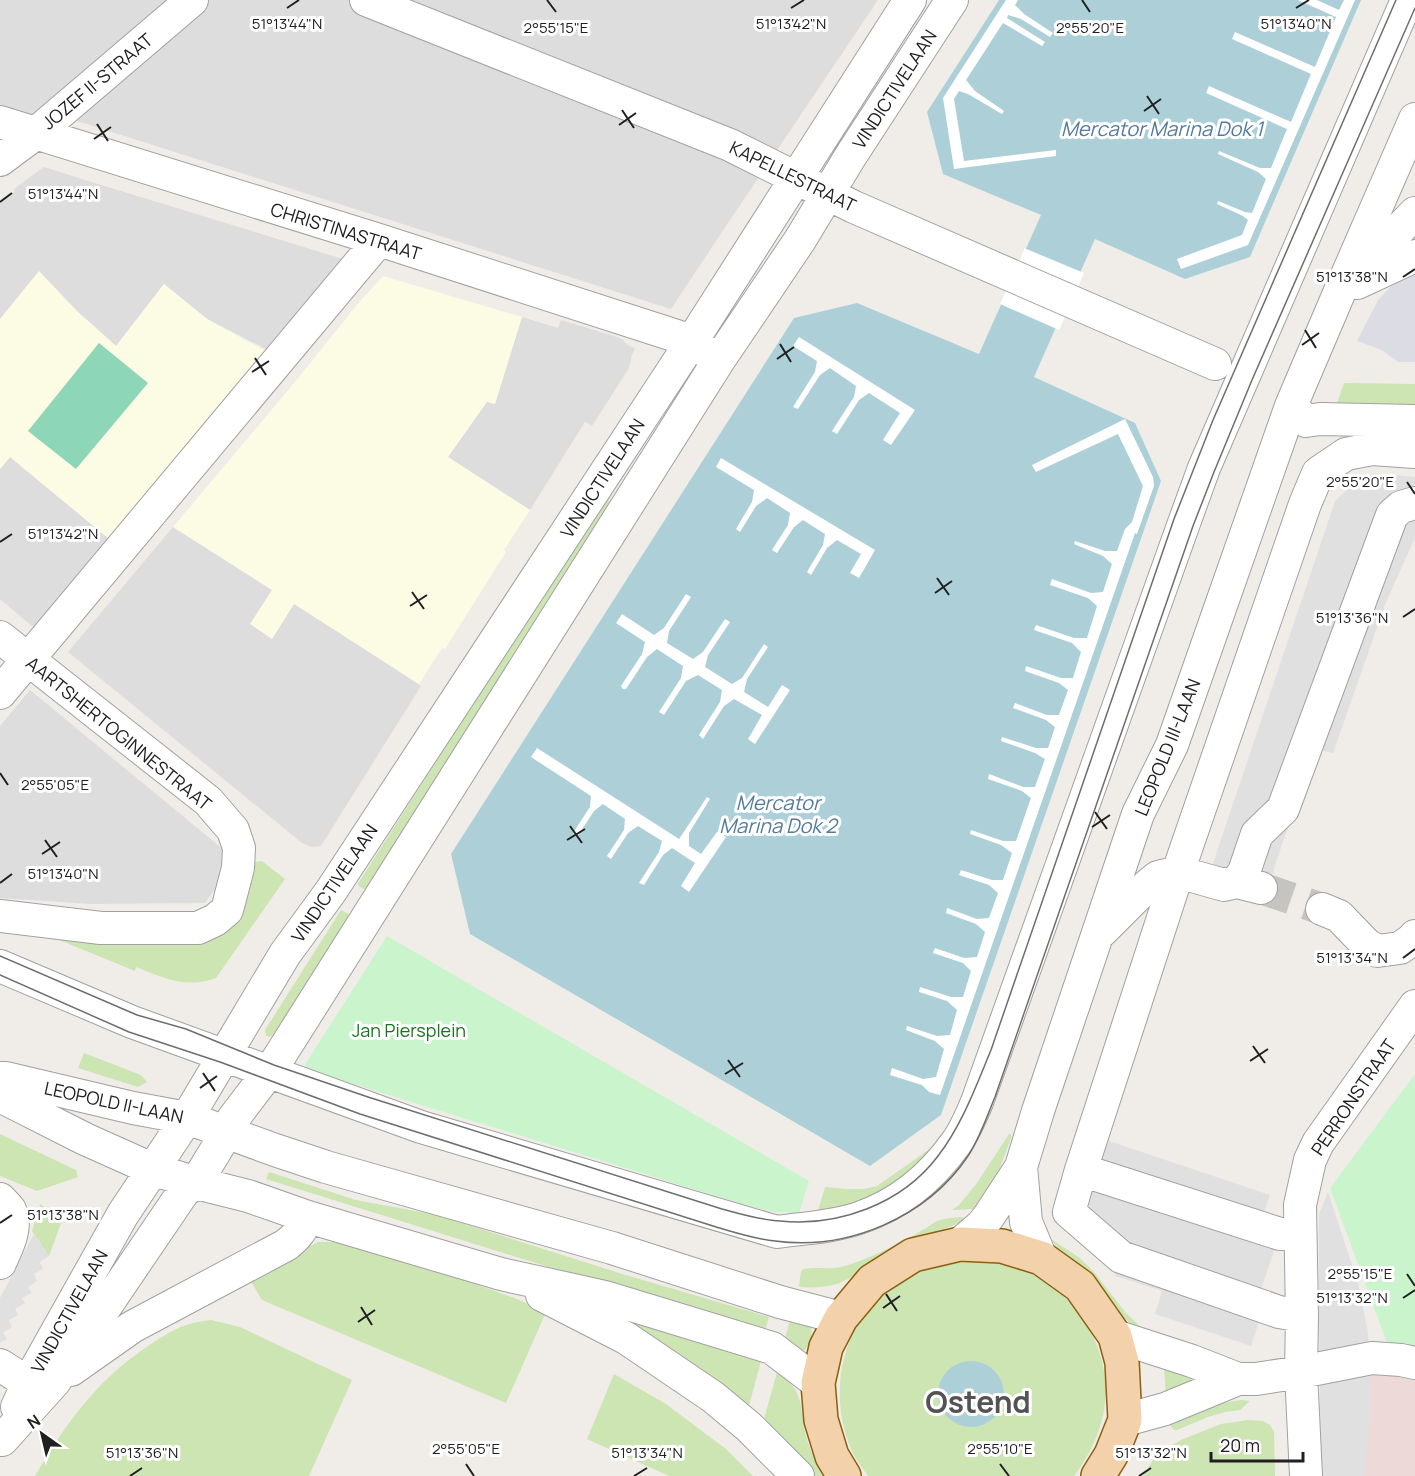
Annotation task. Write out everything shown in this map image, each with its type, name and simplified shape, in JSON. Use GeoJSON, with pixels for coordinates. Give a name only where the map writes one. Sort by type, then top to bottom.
{"type":"FeatureCollection","features":[{"type":"Feature","properties":{"kind":"main road"},"geometry":{"type":"LineString","coordinates":[[844,1476],[832,1456],[821,1420],[819,1383],[826,1347],[841,1318],[872,1281],[913,1255],[960,1244],[1002,1246],[1041,1258],[1080,1286],[1115,1336],[1122,1362],[1125,1420],[1111,1455],[1098,1476]]}},
{"type":"Feature","properties":{"kind":"street","name":"JOZEF II-STRAAT"},"geometry":{"type":"LineString","coordinates":[[0,160],[35,134],[192,0]]}},
{"type":"Feature","properties":{"kind":"street","name":"KAPELLESTRAAT"},"geometry":{"type":"LineString","coordinates":[[366,0],[730,145],[854,207],[1215,364]]}},
{"type":"Feature","properties":{"kind":"street","name":"VINDICTIVELAAN"},"geometry":{"type":"LineString","coordinates":[[42,1382],[123,1214],[187,1118],[285,954],[330,891],[692,341],[910,0]]}},
{"type":"Feature","properties":{"kind":"street","name":"VINDICTIVELAAN"},"geometry":{"type":"LineString","coordinates":[[1,1441],[184,1191],[196,1183],[233,1119],[269,1072],[719,360],[800,240],[952,0]]}},
{"type":"Feature","properties":{"kind":"street"},"geometry":{"type":"LineString","coordinates":[[0,966],[132,1022],[421,1127],[777,1232],[858,1219],[884,1208],[911,1190],[932,1173],[958,1142],[977,1102],[1204,468],[1407,0]]}},
{"type":"Feature","properties":{"kind":"street"},"geometry":{"type":"LineString","coordinates":[[1340,291],[1415,119]]}},
{"type":"Feature","properties":{"kind":"street","name":"CHRISTINASTRAAT"},"geometry":{"type":"LineString","coordinates":[[0,122],[379,240],[692,341]]}},
{"type":"Feature","properties":{"kind":"street"},"geometry":{"type":"LineString","coordinates":[[1340,291],[1415,213]]}},
{"type":"Feature","properties":{"kind":"street"},"geometry":{"type":"LineString","coordinates":[[0,693],[379,240]]}},
{"type":"Feature","properties":{"kind":"street"},"geometry":{"type":"LineString","coordinates":[[1340,291],[1415,256]]}},
{"type":"Feature","properties":{"kind":"street","name":"LEOPOLD III-LAAN"},"geometry":{"type":"LineString","coordinates":[[960,1244],[989,1216],[1021,1167],[1138,814],[1172,745],[1291,406],[1340,291]]}},
{"type":"Feature","properties":{"kind":"street"},"geometry":{"type":"LineString","coordinates":[[692,341],[719,360]]}},
{"type":"Feature","properties":{"kind":"street"},"geometry":{"type":"LineString","coordinates":[[1291,406],[1306,421],[1320,419],[1415,421]]}},
{"type":"Feature","properties":{"kind":"street"},"geometry":{"type":"LineString","coordinates":[[1302,1316],[1279,1312],[1121,1257],[1069,1212],[1179,872],[1301,515],[1318,473],[1346,454],[1372,449],[1415,452]]}},
{"type":"Feature","properties":{"kind":"street"},"geometry":{"type":"LineString","coordinates":[[1097,936],[1158,877],[1179,872],[1224,885],[1249,885],[1244,872],[1257,834],[1283,809],[1392,515],[1401,507],[1415,503]]}},
{"type":"Feature","properties":{"kind":"street","name":"AARTSHERTOGINNESTRAAT"},"geometry":{"type":"LineString","coordinates":[[0,638],[208,801],[233,830],[239,848],[238,868],[226,910],[215,920],[198,928],[101,928],[0,916]]}},
{"type":"Feature","properties":{"kind":"street"},"geometry":{"type":"LineString","coordinates":[[1322,909],[1339,916],[1366,944],[1377,951],[1400,948],[1415,936]]}},
{"type":"Feature","properties":{"kind":"street","name":"PERRONSTRAAT"},"geometry":{"type":"LineString","coordinates":[[1306,1476],[1300,1372],[1302,1316],[1300,1205],[1310,1161],[1318,1143],[1415,1006]]}},
{"type":"Feature","properties":{"kind":"street","name":"LEOPOLD II-LAAN"},"geometry":{"type":"LineString","coordinates":[[0,1078],[187,1118],[227,1132]]}},
{"type":"Feature","properties":{"kind":"street","name":"LEOPOLD II-LAAN"},"geometry":{"type":"LineString","coordinates":[[0,1096],[85,1139],[152,1169],[196,1183]]}},
{"type":"Feature","properties":{"kind":"street"},"geometry":{"type":"LineString","coordinates":[[227,1132],[326,1167],[612,1248],[780,1302],[841,1318]]}},
{"type":"Feature","properties":{"kind":"street","name":"LEOPOLD III-LAAN"},"geometry":{"type":"LineString","coordinates":[[1021,1167],[1026,1222],[1041,1258]]}},
{"type":"Feature","properties":{"kind":"street"},"geometry":{"type":"LineString","coordinates":[[1081,1170],[1280,1234],[1300,1234]]}},
{"type":"Feature","properties":{"kind":"street"},"geometry":{"type":"LineString","coordinates":[[196,1183],[248,1196],[309,1217],[501,1274],[605,1298],[772,1348],[819,1383]]}},
{"type":"Feature","properties":{"kind":"street"},"geometry":{"type":"LineString","coordinates":[[0,1199],[10,1210],[13,1226],[11,1239],[0,1263]]}},
{"type":"Feature","properties":{"kind":"street"},"geometry":{"type":"LineString","coordinates":[[0,1365],[42,1382],[132,1328],[286,1245],[301,1232],[309,1217]]}},
{"type":"Feature","properties":{"kind":"street"},"geometry":{"type":"LineString","coordinates":[[501,1274],[626,1338],[713,1396],[749,1427],[798,1476]]}},
{"type":"Feature","properties":{"kind":"street"},"geometry":{"type":"LineString","coordinates":[[1115,1336],[1191,1360],[1238,1379],[1256,1379],[1372,1358],[1415,1363]]}},
{"type":"Feature","properties":{"kind":"street"},"geometry":{"type":"LineString","coordinates":[[1125,1420],[1165,1409],[1238,1379]]}},
{"type":"Feature","properties":{"kind":"shaded area"},"geometry":{"type":"Polygon","coordinates":[[[0,0],[878,0],[671,309],[77,121],[25,115],[0,133],[0,0]]]}},
{"type":"Feature","properties":{"kind":"shaded area"},"geometry":{"type":"Polygon","coordinates":[[[44,167],[343,259],[270,351],[207,319],[164,284],[116,346],[78,312],[0,319],[0,203],[15,191],[14,189],[44,167]]]}},
{"type":"Feature","properties":{"kind":"shaded area"},"geometry":{"type":"Polygon","coordinates":[[[1415,268],[1415,362],[1398,362],[1382,350],[1357,341],[1378,300],[1403,274],[1415,268]]]}},
{"type":"Feature","properties":{"kind":"shaded area"},"geometry":{"type":"Polygon","coordinates":[[[39,271],[78,312],[116,346],[164,284],[207,319],[264,350],[108,538],[10,457],[0,469],[0,319],[39,271]]]}},
{"type":"Feature","properties":{"kind":"shaded area"},"geometry":{"type":"Polygon","coordinates":[[[383,276],[522,317],[495,404],[487,402],[448,457],[530,510],[445,649],[442,648],[419,684],[294,604],[272,639],[250,624],[272,590],[173,527],[383,276]]]}},
{"type":"Feature","properties":{"kind":"shaded area"},"geometry":{"type":"Polygon","coordinates":[[[522,317],[558,328],[561,320],[617,337],[635,348],[629,368],[592,426],[585,422],[530,510],[447,457],[487,401],[495,403],[522,317]]]}},
{"type":"Feature","properties":{"kind":"shaded area"},"geometry":{"type":"Polygon","coordinates":[[[10,457],[108,538],[75,586],[39,632],[0,599],[0,469],[10,457]]]}},
{"type":"Feature","properties":{"kind":"shaded area"},"geometry":{"type":"Polygon","coordinates":[[[1375,473],[1415,477],[1415,538],[1386,602],[1333,753],[1315,749],[1274,868],[1274,874],[1267,872],[1256,904],[1205,887],[1335,501],[1351,486],[1375,473]]]}},
{"type":"Feature","properties":{"kind":"shaded area"},"geometry":{"type":"Polygon","coordinates":[[[173,527],[272,590],[275,634],[294,603],[421,686],[321,846],[312,847],[302,843],[68,652],[173,527]]]}},
{"type":"Feature","properties":{"kind":"shaded area"},"geometry":{"type":"Polygon","coordinates":[[[30,690],[224,850],[222,879],[205,903],[90,904],[0,898],[0,726],[30,690]]]}},
{"type":"Feature","properties":{"kind":"shaded area"},"geometry":{"type":"Polygon","coordinates":[[[1106,1140],[1270,1195],[1262,1218],[1275,1248],[1260,1292],[1275,1299],[1273,1327],[1259,1322],[1251,1346],[1155,1314],[1162,1291],[1116,1276],[1108,1262],[1075,1233],[1106,1140]]]}},
{"type":"Feature","properties":{"kind":"shaded area"},"geometry":{"type":"Polygon","coordinates":[[[1328,1192],[1358,1283],[1368,1332],[1370,1416],[1364,1476],[1321,1476],[1319,1214],[1328,1192]]]}},
{"type":"Feature","properties":{"kind":"shaded area"},"geometry":{"type":"Polygon","coordinates":[[[34,1234],[49,1256],[40,1262],[43,1269],[34,1274],[37,1281],[28,1287],[32,1293],[22,1298],[25,1303],[15,1309],[18,1315],[9,1320],[12,1327],[3,1333],[7,1339],[0,1343],[0,1298],[34,1234]]]}},
{"type":"Feature","properties":{"kind":"shaded area"},"geometry":{"type":"Polygon","coordinates":[[[1378,1373],[1415,1379],[1415,1476],[1334,1476],[1334,1388],[1378,1373]]]}},
{"type":"Feature","properties":{"kind":"green space"},"geometry":{"type":"Polygon","coordinates":[[[99,343],[148,383],[76,469],[28,431],[99,343]]]}},
{"type":"Feature","properties":{"kind":"green space"},"geometry":{"type":"Polygon","coordinates":[[[691,369],[611,496],[590,548],[369,892],[357,885],[612,488],[691,369]]]}},
{"type":"Feature","properties":{"kind":"green space"},"geometry":{"type":"Polygon","coordinates":[[[1344,383],[1415,384],[1415,405],[1337,403],[1344,383]]]}},
{"type":"Feature","properties":{"kind":"green space"},"geometry":{"type":"Polygon","coordinates":[[[262,861],[285,879],[216,978],[185,982],[175,981],[136,967],[135,971],[52,937],[179,939],[255,862],[262,861]]]}},
{"type":"Feature","properties":{"kind":"green space"},"geometry":{"type":"Polygon","coordinates":[[[341,910],[353,916],[281,1028],[270,1037],[266,1036],[265,1030],[341,910]]]}},
{"type":"Feature","properties":{"kind":"green space","name":"Jan Piersplein"},"geometry":{"type":"Polygon","coordinates":[[[387,936],[809,1181],[799,1213],[775,1212],[748,1206],[305,1069],[306,1063],[387,936]]]}},
{"type":"Feature","properties":{"kind":"green space"},"geometry":{"type":"Polygon","coordinates":[[[84,1053],[141,1075],[147,1082],[138,1087],[78,1068],[84,1053]]]}},
{"type":"Feature","properties":{"kind":"green space"},"geometry":{"type":"Polygon","coordinates":[[[1415,1074],[1415,1349],[1387,1343],[1330,1188],[1415,1074]]]}},
{"type":"Feature","properties":{"kind":"green space"},"geometry":{"type":"Polygon","coordinates":[[[0,1134],[76,1170],[78,1177],[37,1191],[0,1176],[0,1134]]]}},
{"type":"Feature","properties":{"kind":"green space"},"geometry":{"type":"Polygon","coordinates":[[[1009,1134],[1011,1138],[990,1195],[975,1209],[952,1210],[977,1183],[1009,1134]]]}},
{"type":"Feature","properties":{"kind":"green space"},"geometry":{"type":"Polygon","coordinates":[[[934,1146],[929,1158],[874,1199],[817,1214],[825,1187],[864,1189],[877,1186],[934,1146]]]}},
{"type":"Feature","properties":{"kind":"green space"},"geometry":{"type":"Polygon","coordinates":[[[269,1172],[356,1200],[437,1215],[619,1273],[769,1317],[764,1334],[266,1179],[269,1172]]]}},
{"type":"Feature","properties":{"kind":"green space"},"geometry":{"type":"Polygon","coordinates":[[[40,1204],[63,1218],[49,1256],[32,1231],[40,1204]]]}},
{"type":"Feature","properties":{"kind":"green space"},"geometry":{"type":"Polygon","coordinates":[[[960,1217],[966,1219],[895,1247],[837,1284],[824,1287],[799,1286],[803,1269],[836,1268],[860,1261],[888,1249],[937,1221],[960,1217]]]}},
{"type":"Feature","properties":{"kind":"green space"},"geometry":{"type":"Polygon","coordinates":[[[1051,1239],[1080,1258],[1126,1313],[1144,1330],[1122,1316],[1051,1239]]]}},
{"type":"Feature","properties":{"kind":"green space"},"geometry":{"type":"Polygon","coordinates":[[[318,1242],[357,1242],[517,1299],[546,1312],[506,1403],[262,1300],[249,1278],[318,1242]]]}},
{"type":"Feature","properties":{"kind":"green space"},"geometry":{"type":"Polygon","coordinates":[[[951,1260],[997,1262],[1024,1269],[1043,1279],[1060,1292],[1088,1326],[1103,1366],[1106,1388],[1104,1410],[1093,1444],[1074,1476],[868,1476],[854,1455],[842,1416],[840,1392],[842,1367],[859,1323],[873,1303],[891,1286],[917,1271],[951,1260]]]}},
{"type":"Feature","properties":{"kind":"green space"},"geometry":{"type":"Polygon","coordinates":[[[610,1314],[761,1361],[747,1413],[610,1314]]]}},
{"type":"Feature","properties":{"kind":"green space"},"geometry":{"type":"Polygon","coordinates":[[[211,1320],[240,1327],[352,1380],[309,1476],[35,1476],[71,1420],[113,1373],[153,1343],[178,1328],[211,1320]]]}},
{"type":"Feature","properties":{"kind":"green space"},"geometry":{"type":"Polygon","coordinates":[[[790,1320],[810,1324],[812,1331],[810,1339],[802,1352],[784,1342],[790,1320]]]}},
{"type":"Feature","properties":{"kind":"green space"},"geometry":{"type":"Polygon","coordinates":[[[1164,1367],[1197,1377],[1199,1382],[1166,1396],[1164,1367]]]}},
{"type":"Feature","properties":{"kind":"green space"},"geometry":{"type":"Polygon","coordinates":[[[778,1369],[796,1391],[812,1455],[823,1476],[810,1476],[762,1426],[778,1369]]]}},
{"type":"Feature","properties":{"kind":"green space"},"geometry":{"type":"Polygon","coordinates":[[[614,1374],[666,1404],[726,1449],[753,1476],[669,1476],[587,1439],[614,1374]]]}},
{"type":"Feature","properties":{"kind":"green space"},"geometry":{"type":"Polygon","coordinates":[[[1241,1400],[1250,1401],[1240,1410],[1208,1417],[1177,1430],[1174,1430],[1168,1423],[1211,1405],[1241,1400]]]}},
{"type":"Feature","properties":{"kind":"green space"},"geometry":{"type":"Polygon","coordinates":[[[1248,1420],[1263,1421],[1270,1425],[1274,1432],[1275,1476],[1143,1476],[1159,1453],[1181,1440],[1221,1424],[1248,1420]]]}},
{"type":"Feature","properties":{"kind":"water","name":"Mercator Marina Dok 2"},"geometry":{"type":"Polygon","coordinates":[[[999,0],[1361,0],[1250,257],[1185,279],[1095,239],[1034,377],[1135,423],[1161,481],[941,1115],[870,1166],[470,934],[451,854],[794,318],[857,303],[979,354],[1041,215],[943,174],[927,112],[999,0]]]}},
{"type":"Feature","properties":{"kind":"water"},"geometry":{"type":"Polygon","coordinates":[[[977,1361],[995,1370],[1002,1381],[1004,1394],[1002,1407],[995,1418],[984,1425],[965,1427],[947,1418],[940,1407],[938,1388],[947,1370],[958,1363],[977,1361]]]}},
{"type":"Feature","properties":{"kind":"pier"},"geometry":{"type":"Polygon","coordinates":[[[1006,0],[1018,0],[1015,5],[1024,14],[1053,33],[1050,37],[1021,19],[1008,15],[1007,18],[1045,42],[1042,46],[1003,23],[966,80],[975,91],[1004,111],[1002,114],[959,91],[954,99],[964,161],[1056,150],[1056,156],[954,169],[943,98],[1006,0]]]}},
{"type":"Feature","properties":{"kind":"pier"},"geometry":{"type":"Polygon","coordinates":[[[1298,0],[1317,0],[1339,10],[1344,0],[1355,0],[1248,245],[1181,269],[1177,259],[1242,235],[1248,220],[1217,204],[1218,201],[1252,213],[1266,179],[1258,172],[1218,154],[1219,151],[1260,168],[1271,168],[1287,129],[1206,93],[1209,86],[1291,122],[1311,74],[1232,39],[1235,32],[1315,67],[1336,17],[1298,0]]]}},
{"type":"Feature","properties":{"kind":"pier"},"geometry":{"type":"Polygon","coordinates":[[[1024,248],[1084,273],[1059,330],[1000,304],[1024,248]]]}},
{"type":"Feature","properties":{"kind":"pier"},"geometry":{"type":"Polygon","coordinates":[[[799,337],[915,410],[891,445],[883,440],[900,413],[869,393],[859,400],[837,434],[832,431],[854,397],[856,386],[830,368],[820,375],[798,409],[793,407],[815,372],[817,361],[793,346],[799,337]]]}},
{"type":"Feature","properties":{"kind":"pier"},"geometry":{"type":"Polygon","coordinates":[[[1125,419],[1153,477],[1154,486],[1137,534],[1135,533],[940,1095],[929,1092],[922,1085],[890,1075],[892,1068],[923,1079],[936,1077],[944,1049],[935,1041],[906,1030],[907,1026],[937,1036],[950,1035],[957,1010],[947,1001],[919,992],[920,987],[951,997],[963,997],[971,971],[963,963],[933,953],[935,948],[964,958],[977,957],[985,932],[976,924],[946,913],[947,908],[977,919],[989,918],[998,893],[989,885],[959,875],[961,870],[992,880],[1003,880],[1012,853],[1001,845],[970,834],[971,830],[1003,841],[1016,841],[1031,798],[1022,791],[988,779],[989,774],[1023,787],[1035,787],[1045,759],[1001,741],[1002,737],[1036,748],[1048,748],[1055,727],[1046,720],[1013,708],[1015,703],[1047,715],[1059,715],[1068,690],[1059,683],[1025,671],[1026,666],[1061,678],[1073,678],[1081,652],[1072,643],[1034,630],[1036,625],[1074,638],[1087,638],[1097,606],[1088,598],[1050,585],[1052,579],[1091,593],[1103,592],[1112,564],[1103,556],[1074,544],[1075,541],[1105,551],[1117,551],[1125,529],[1132,522],[1143,486],[1118,434],[1036,472],[1032,465],[1125,419]]]}},
{"type":"Feature","properties":{"kind":"pier"},"geometry":{"type":"Polygon","coordinates":[[[721,458],[875,550],[859,578],[850,573],[861,554],[837,540],[827,548],[811,575],[807,572],[823,545],[825,534],[803,520],[794,527],[777,553],[772,550],[788,525],[790,513],[767,498],[756,506],[740,532],[736,529],[752,502],[754,490],[716,467],[721,458]]]}},
{"type":"Feature","properties":{"kind":"pier"},"geometry":{"type":"Polygon","coordinates":[[[686,594],[691,597],[669,631],[667,643],[693,659],[703,652],[725,619],[730,622],[708,655],[705,667],[732,684],[742,678],[764,644],[768,647],[747,679],[744,692],[768,707],[782,685],[790,690],[755,744],[748,739],[762,715],[734,699],[724,706],[703,739],[699,735],[720,702],[722,690],[698,675],[686,681],[664,715],[659,712],[681,678],[683,666],[657,649],[647,657],[626,689],[621,686],[642,654],[645,642],[616,623],[622,614],[654,635],[664,628],[686,594]]]}},
{"type":"Feature","properties":{"kind":"pier"},"geometry":{"type":"Polygon","coordinates":[[[537,748],[679,839],[707,797],[710,799],[689,833],[689,846],[701,854],[717,832],[726,837],[689,892],[681,886],[695,863],[672,848],[663,855],[644,885],[639,883],[659,852],[662,841],[638,826],[628,833],[611,859],[607,856],[624,830],[625,819],[603,804],[594,811],[577,837],[573,833],[590,807],[591,796],[531,757],[537,748]]]}},
{"type":"Feature","properties":{"kind":"tunnel"},"geometry":{"type":"LineString","coordinates":[[1261,888],[1322,909]]}},
{"type":"Feature","properties":{"kind":"tram line"},"geometry":{"type":"LineString","coordinates":[[0,956],[137,1015],[186,1029],[274,1065],[368,1097],[743,1215],[780,1221],[824,1220],[867,1209],[906,1187],[923,1173],[947,1144],[980,1077],[1174,519],[1213,420],[1396,0]]}},
{"type":"Feature","properties":{"kind":"tram line"},"geometry":{"type":"LineString","coordinates":[[0,975],[129,1032],[220,1062],[360,1114],[759,1239],[803,1243],[830,1241],[857,1235],[884,1225],[908,1212],[951,1178],[968,1156],[983,1127],[1193,526],[1252,380],[1415,8]]}},
{"type":"Feature","properties":{"kind":"district","name":"Ostend"},"geometry":{"type":"Point","coordinates":[978,1401]}},
{"type":"Feature","properties":{"kind":"water label","name":"Mercator Marina Dok 1"},"geometry":{"type":"Point","coordinates":[1162,128]}}]}
